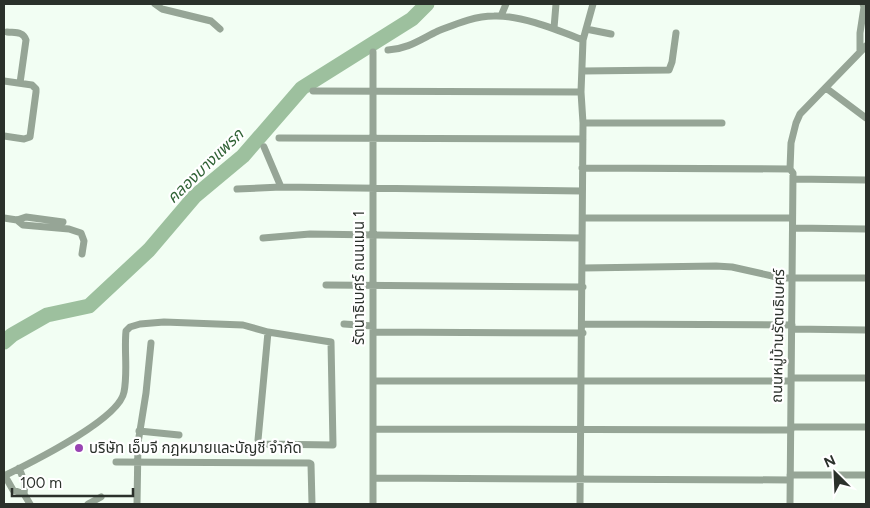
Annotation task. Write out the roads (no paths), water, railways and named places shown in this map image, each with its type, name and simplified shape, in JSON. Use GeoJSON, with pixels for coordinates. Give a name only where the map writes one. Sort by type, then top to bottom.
{"type":"FeatureCollection","features":[{"type":"Feature","properties":{"kind":"street"},"geometry":{"type":"LineString","coordinates":[[156,4],[162,8],[211,21],[220,29]]}},
{"type":"Feature","properties":{"kind":"street"},"geometry":{"type":"LineString","coordinates":[[501,16],[506,4]]}},
{"type":"Feature","properties":{"kind":"street"},"geometry":{"type":"LineString","coordinates":[[554,28],[556,4]]}},
{"type":"Feature","properties":{"kind":"street"},"geometry":{"type":"LineString","coordinates":[[580,504],[583,333],[583,40],[593,4]]}},
{"type":"Feature","properties":{"kind":"street"},"geometry":{"type":"LineString","coordinates":[[860,52],[863,4]]}},
{"type":"Feature","properties":{"kind":"street"},"geometry":{"type":"LineString","coordinates":[[388,50],[407,47],[436,32],[469,19],[501,16],[554,28],[583,40]]}},
{"type":"Feature","properties":{"kind":"street"},"geometry":{"type":"LineString","coordinates":[[586,29],[611,34]]}},
{"type":"Feature","properties":{"kind":"street"},"geometry":{"type":"LineString","coordinates":[[7,32],[25,35],[26,40],[20,83]]}},
{"type":"Feature","properties":{"kind":"street"},"geometry":{"type":"LineString","coordinates":[[583,71],[669,70],[672,62],[676,32]]}},
{"type":"Feature","properties":{"kind":"street","name":"ถนนหมู่บ้านรัตนธิเบศร์"},"geometry":{"type":"LineString","coordinates":[[790,504],[794,228],[792,218],[794,173],[790,169],[791,143],[796,123],[805,107],[866,46]]}},
{"type":"Feature","properties":{"kind":"street","name":"รัตนาธิเบศร์ ถนนเมน 1"},"geometry":{"type":"LineString","coordinates":[[373,52],[373,504]]}},
{"type":"Feature","properties":{"kind":"street"},"geometry":{"type":"LineString","coordinates":[[4,81],[32,85],[36,89],[30,137],[24,139],[4,136]]}},
{"type":"Feature","properties":{"kind":"street"},"geometry":{"type":"LineString","coordinates":[[826,88],[866,118]]}},
{"type":"Feature","properties":{"kind":"street"},"geometry":{"type":"LineString","coordinates":[[313,92],[582,92]]}},
{"type":"Feature","properties":{"kind":"street"},"geometry":{"type":"LineString","coordinates":[[583,122],[722,123]]}},
{"type":"Feature","properties":{"kind":"street"},"geometry":{"type":"LineString","coordinates":[[279,138],[583,139]]}},
{"type":"Feature","properties":{"kind":"street"},"geometry":{"type":"LineString","coordinates":[[264,147],[280,186]]}},
{"type":"Feature","properties":{"kind":"street"},"geometry":{"type":"LineString","coordinates":[[582,168],[790,169]]}},
{"type":"Feature","properties":{"kind":"street"},"geometry":{"type":"LineString","coordinates":[[793,179],[866,180]]}},
{"type":"Feature","properties":{"kind":"street"},"geometry":{"type":"LineString","coordinates":[[237,189],[280,186],[582,191]]}},
{"type":"Feature","properties":{"kind":"street"},"geometry":{"type":"LineString","coordinates":[[4,218],[17,220],[26,217],[63,222]]}},
{"type":"Feature","properties":{"kind":"street"},"geometry":{"type":"LineString","coordinates":[[583,218],[792,218]]}},
{"type":"Feature","properties":{"kind":"street"},"geometry":{"type":"LineString","coordinates":[[17,220],[23,225],[69,229],[81,233],[84,241],[82,254]]}},
{"type":"Feature","properties":{"kind":"street"},"geometry":{"type":"LineString","coordinates":[[794,228],[866,229]]}},
{"type":"Feature","properties":{"kind":"street"},"geometry":{"type":"LineString","coordinates":[[263,238],[310,234],[582,238]]}},
{"type":"Feature","properties":{"kind":"street"},"geometry":{"type":"LineString","coordinates":[[583,268],[716,266],[732,267],[792,278],[866,278]]}},
{"type":"Feature","properties":{"kind":"street"},"geometry":{"type":"LineString","coordinates":[[326,285],[583,286]]}},
{"type":"Feature","properties":{"kind":"street"},"geometry":{"type":"LineString","coordinates":[[24,494],[13,490],[4,476],[103,420],[119,404],[124,393],[126,331],[130,327],[140,324],[164,322],[243,325],[268,332],[331,342],[333,444],[264,444],[258,440],[268,332]]}},
{"type":"Feature","properties":{"kind":"street"},"geometry":{"type":"LineString","coordinates":[[344,324],[373,329],[583,333]]}},
{"type":"Feature","properties":{"kind":"street"},"geometry":{"type":"LineString","coordinates":[[583,324],[866,330]]}},
{"type":"Feature","properties":{"kind":"street"},"geometry":{"type":"LineString","coordinates":[[138,504],[139,431],[146,392],[150,343]]}},
{"type":"Feature","properties":{"kind":"street"},"geometry":{"type":"LineString","coordinates":[[373,381],[791,380],[866,378]]}},
{"type":"Feature","properties":{"kind":"street"},"geometry":{"type":"LineString","coordinates":[[373,429],[581,430],[866,426]]}},
{"type":"Feature","properties":{"kind":"street"},"geometry":{"type":"LineString","coordinates":[[139,431],[179,435]]}},
{"type":"Feature","properties":{"kind":"street"},"geometry":{"type":"LineString","coordinates":[[116,462],[310,463],[312,504]]}},
{"type":"Feature","properties":{"kind":"street"},"geometry":{"type":"LineString","coordinates":[[19,468],[25,483],[24,494],[30,504]]}},
{"type":"Feature","properties":{"kind":"street"},"geometry":{"type":"LineString","coordinates":[[373,478],[790,477],[866,475]]}},
{"type":"Feature","properties":{"kind":"street"},"geometry":{"type":"LineString","coordinates":[[88,504],[101,497]]}},
{"type":"Feature","properties":{"kind":"waterway","name":"คลองบางแพรก"},"geometry":{"type":"LineString","coordinates":[[4,342],[12,335],[47,315],[89,306],[149,250],[195,196],[243,156],[302,88],[412,19],[427,4]]}},
{"type":"Feature","properties":{"kind":"place","name":"บริษัท เอ็มจี กฎหมายและบัญชี จำกัด"},"geometry":{"type":"Point","coordinates":[79,448]}}]}
